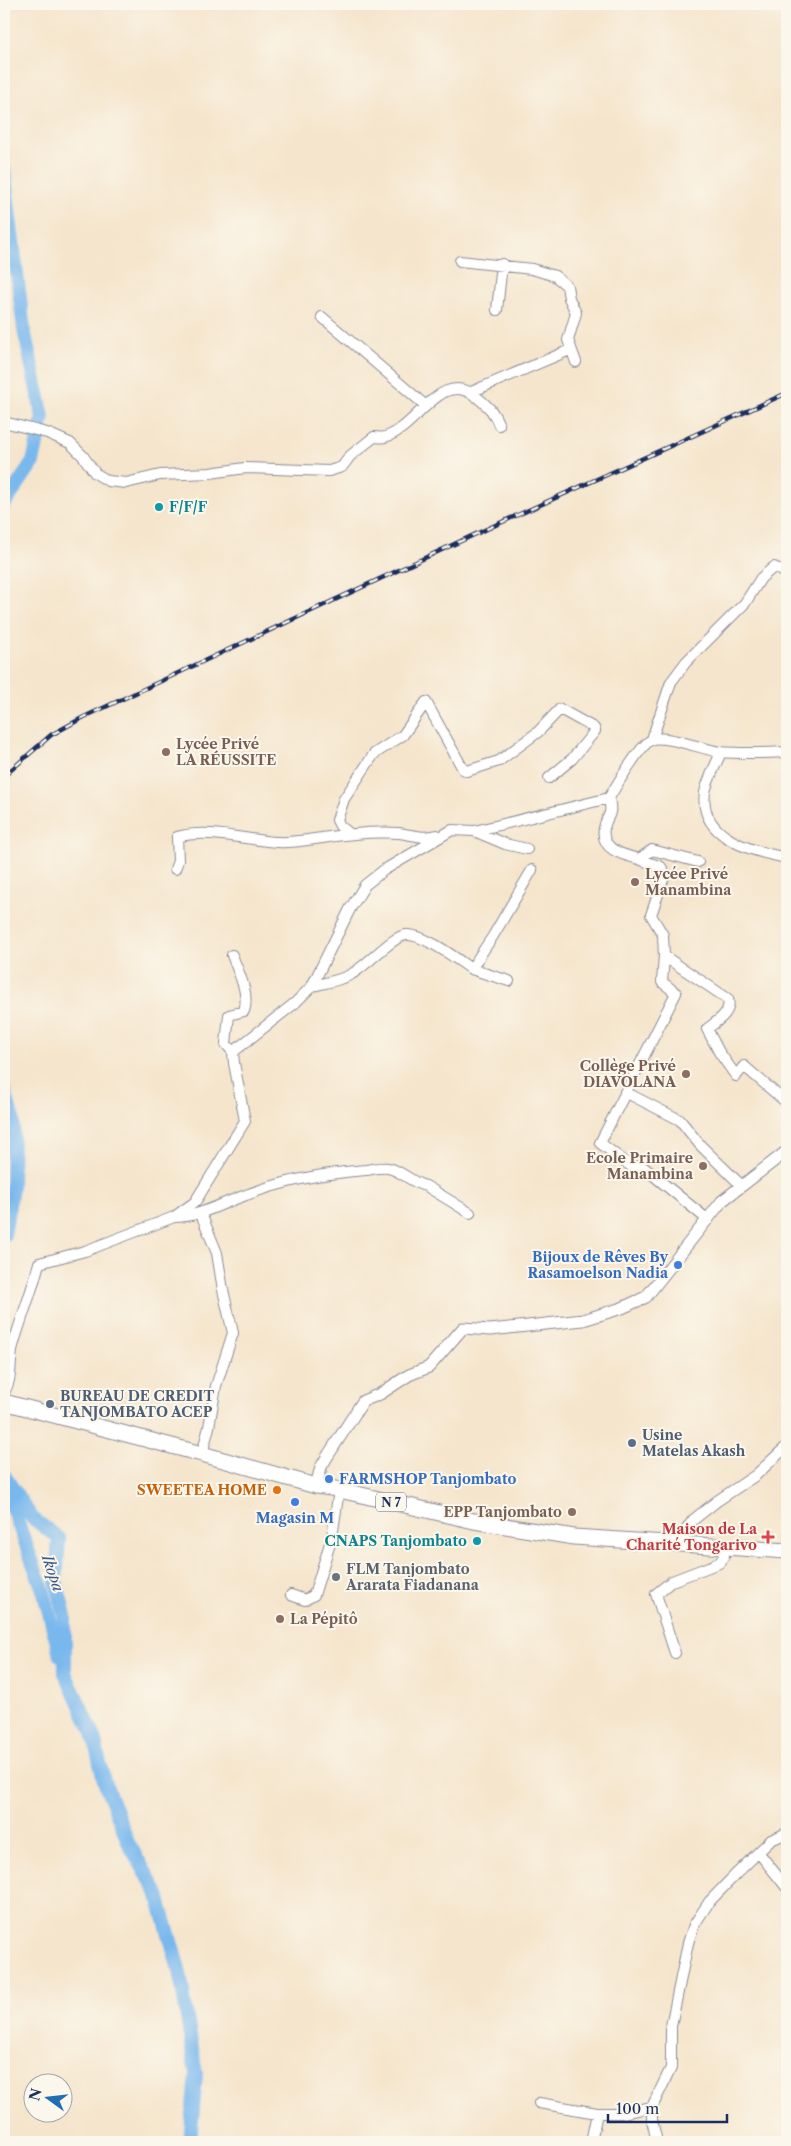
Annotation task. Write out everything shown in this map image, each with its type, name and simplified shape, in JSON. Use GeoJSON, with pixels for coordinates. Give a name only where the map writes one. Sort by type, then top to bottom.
{"type":"FeatureCollection","features":[{"type":"Feature","properties":{"kind":"main road","name":"N 7"},"geometry":{"type":"LineString","coordinates":[[4,1402],[316,1486],[474,1520],[574,1537],[787,1551]]}},
{"type":"Feature","properties":{"kind":"street"},"geometry":{"type":"LineString","coordinates":[[460,261],[502,264],[532,269],[555,276],[567,286],[569,298],[576,313],[568,340],[570,350],[576,362]]}},
{"type":"Feature","properties":{"kind":"street"},"geometry":{"type":"LineString","coordinates":[[497,310],[502,264]]}},
{"type":"Feature","properties":{"kind":"street"},"geometry":{"type":"LineString","coordinates":[[322,317],[426,406]]}},
{"type":"Feature","properties":{"kind":"street"},"geometry":{"type":"LineString","coordinates":[[471,392],[570,350]]}},
{"type":"Feature","properties":{"kind":"street"},"geometry":{"type":"LineString","coordinates":[[4,422],[47,433],[70,443],[83,456],[95,473],[108,482],[126,483],[160,475],[210,473],[245,468],[329,471],[342,467],[350,456],[374,437],[385,437],[397,430],[438,395],[454,389],[463,389],[471,392],[493,411],[499,425]]}},
{"type":"Feature","properties":{"kind":"street"},"geometry":{"type":"LineString","coordinates":[[708,1220],[642,1166],[632,1167],[600,1144],[676,993],[662,982],[663,935],[651,915],[665,874],[661,867],[611,849],[605,840],[604,828],[612,812],[610,798],[629,767],[645,745],[652,739],[671,682],[686,662],[745,603],[761,578],[774,567],[787,572]]}},
{"type":"Feature","properties":{"kind":"street"},"geometry":{"type":"LineString","coordinates":[[350,834],[340,826],[337,820],[344,799],[374,754],[403,735],[426,702],[463,769],[469,771],[499,760],[538,732],[560,709],[594,728],[595,731],[572,759],[549,778]]}},
{"type":"Feature","properties":{"kind":"street"},"geometry":{"type":"LineString","coordinates":[[652,739],[663,739],[720,752],[787,752]]}},
{"type":"Feature","properties":{"kind":"street"},"geometry":{"type":"LineString","coordinates":[[720,752],[706,791],[705,802],[714,827],[750,850],[787,858]]}},
{"type":"Feature","properties":{"kind":"street"},"geometry":{"type":"LineString","coordinates":[[175,869],[178,861],[177,837],[184,835],[204,834],[278,842],[299,842],[350,834],[399,833],[430,837],[452,830],[474,831],[610,798]]}},
{"type":"Feature","properties":{"kind":"street"},"geometry":{"type":"LineString","coordinates":[[233,1052],[295,1003],[312,986],[350,909],[365,885],[384,870],[452,830]]}},
{"type":"Feature","properties":{"kind":"street"},"geometry":{"type":"LineString","coordinates":[[474,831],[505,844],[527,849]]}},
{"type":"Feature","properties":{"kind":"street"},"geometry":{"type":"LineString","coordinates":[[639,859],[652,850],[698,862]]}},
{"type":"Feature","properties":{"kind":"street"},"geometry":{"type":"LineString","coordinates":[[471,968],[493,936],[532,870]]}},
{"type":"Feature","properties":{"kind":"street"},"geometry":{"type":"LineString","coordinates":[[312,986],[350,974],[382,951],[393,940],[406,935],[420,938],[471,968],[509,981]]}},
{"type":"Feature","properties":{"kind":"street"},"geometry":{"type":"LineString","coordinates":[[4,1392],[8,1386],[12,1348],[34,1285],[39,1263],[85,1251],[174,1217],[195,1202],[245,1121],[233,1052],[226,1044],[229,1015],[244,1011],[246,1004],[244,988],[232,955]]}},
{"type":"Feature","properties":{"kind":"street"},"geometry":{"type":"LineString","coordinates":[[664,956],[728,1000],[730,1005],[727,1012],[707,1029],[719,1052],[736,1076],[744,1066],[787,1104]]}},
{"type":"Feature","properties":{"kind":"street"},"geometry":{"type":"LineString","coordinates":[[625,1092],[680,1120],[700,1145],[741,1185]]}},
{"type":"Feature","properties":{"kind":"street"},"geometry":{"type":"LineString","coordinates":[[316,1486],[326,1457],[363,1401],[380,1394],[409,1375],[429,1368],[463,1328],[490,1330],[583,1320],[622,1308],[646,1297],[722,1201],[741,1185],[787,1153]]}},
{"type":"Feature","properties":{"kind":"street"},"geometry":{"type":"LineString","coordinates":[[174,1217],[188,1217],[201,1214],[249,1194],[302,1179],[347,1171],[390,1168],[420,1185],[426,1186],[470,1213]]}},
{"type":"Feature","properties":{"kind":"street"},"geometry":{"type":"LineString","coordinates":[[201,1214],[217,1253],[222,1290],[233,1332],[216,1386],[202,1454]]}},
{"type":"Feature","properties":{"kind":"street"},"geometry":{"type":"LineString","coordinates":[[677,1543],[693,1520],[717,1501],[756,1475],[787,1446]]}},
{"type":"Feature","properties":{"kind":"street"},"geometry":{"type":"LineString","coordinates":[[291,1595],[305,1600],[314,1595],[332,1537],[339,1490]]}},
{"type":"Feature","properties":{"kind":"street"},"geometry":{"type":"LineString","coordinates":[[675,1653],[656,1594],[672,1581],[719,1564],[724,1557],[722,1546]]}},
{"type":"Feature","properties":{"kind":"street"},"geometry":{"type":"LineString","coordinates":[[658,2142],[652,2120],[652,2107],[668,2078],[671,2068],[670,2026],[688,1943],[694,1925],[709,1902],[771,1840],[787,1833]]}},
{"type":"Feature","properties":{"kind":"street"},"geometry":{"type":"LineString","coordinates":[[759,1853],[787,1888]]}},
{"type":"Feature","properties":{"kind":"street"},"geometry":{"type":"LineString","coordinates":[[539,2103],[597,2113],[622,2113],[652,2107]]}},
{"type":"Feature","properties":{"kind":"street"},"geometry":{"type":"LineString","coordinates":[[591,2142],[597,2113]]}},
{"type":"Feature","properties":{"kind":"waterway"},"geometry":{"type":"LineString","coordinates":[[4,170],[24,330],[43,417],[33,462],[4,505]]}},
{"type":"Feature","properties":{"kind":"waterway"},"geometry":{"type":"LineString","coordinates":[[4,1089],[13,1119],[12,1187],[4,1235]]}},
{"type":"Feature","properties":{"kind":"waterway"},"geometry":{"type":"LineString","coordinates":[[4,1475],[32,1518],[59,1538],[56,1581],[65,1616],[65,1673],[93,1733],[104,1781],[129,1844],[157,1892],[180,1973],[196,2074],[190,2142]]}},
{"type":"Feature","properties":{"kind":"waterway","name":"Ikopa"},"geometry":{"type":"LineString","coordinates":[[4,1486],[43,1590],[60,1655]]}},
{"type":"Feature","properties":{"kind":"railway"},"geometry":{"type":"LineString","coordinates":[[4,776],[51,735],[84,717],[478,533],[787,393]]}},
{"type":"Feature","properties":{"kind":"place","name":"F/F/F"},"geometry":{"type":"Point","coordinates":[159,507]}},
{"type":"Feature","properties":{"kind":"place","name":"Lycée Privé LA RÉUSSITE"},"geometry":{"type":"Point","coordinates":[166,752]}},
{"type":"Feature","properties":{"kind":"place","name":"Lycée Privé Manambina"},"geometry":{"type":"Point","coordinates":[635,882]}},
{"type":"Feature","properties":{"kind":"place","name":"Collège Privé DIAVOLANA"},"geometry":{"type":"Point","coordinates":[686,1074]}},
{"type":"Feature","properties":{"kind":"place","name":"Ecole Primaire Manambina"},"geometry":{"type":"Point","coordinates":[703,1166]}},
{"type":"Feature","properties":{"kind":"place","name":"Bijoux de Rêves By Rasamoelson Nadia"},"geometry":{"type":"Point","coordinates":[678,1265]}},
{"type":"Feature","properties":{"kind":"place","name":"BUREAU DE CREDIT TANJOMBATO ACEP"},"geometry":{"type":"Point","coordinates":[50,1404]}},
{"type":"Feature","properties":{"kind":"place","name":"Usine Matelas Akash"},"geometry":{"type":"Point","coordinates":[632,1443]}},
{"type":"Feature","properties":{"kind":"place","name":"FARMSHOP Tanjombato"},"geometry":{"type":"Point","coordinates":[329,1479]}},
{"type":"Feature","properties":{"kind":"place","name":"SWEETEA HOME"},"geometry":{"type":"Point","coordinates":[277,1490]}},
{"type":"Feature","properties":{"kind":"place","name":"Magasin M"},"geometry":{"type":"Point","coordinates":[295,1502]}},
{"type":"Feature","properties":{"kind":"place","name":"EPP Tanjombato"},"geometry":{"type":"Point","coordinates":[572,1512]}},
{"type":"Feature","properties":{"kind":"place","name":"Maison de La Charité Tongarivo"},"geometry":{"type":"Point","coordinates":[768,1537]}},
{"type":"Feature","properties":{"kind":"place","name":"CNAPS Tanjombato"},"geometry":{"type":"Point","coordinates":[477,1541]}},
{"type":"Feature","properties":{"kind":"place","name":"FLM Tanjombato Ararata Fiadanana"},"geometry":{"type":"Point","coordinates":[336,1577]}},
{"type":"Feature","properties":{"kind":"place","name":"La Pépitô"},"geometry":{"type":"Point","coordinates":[280,1619]}}]}
